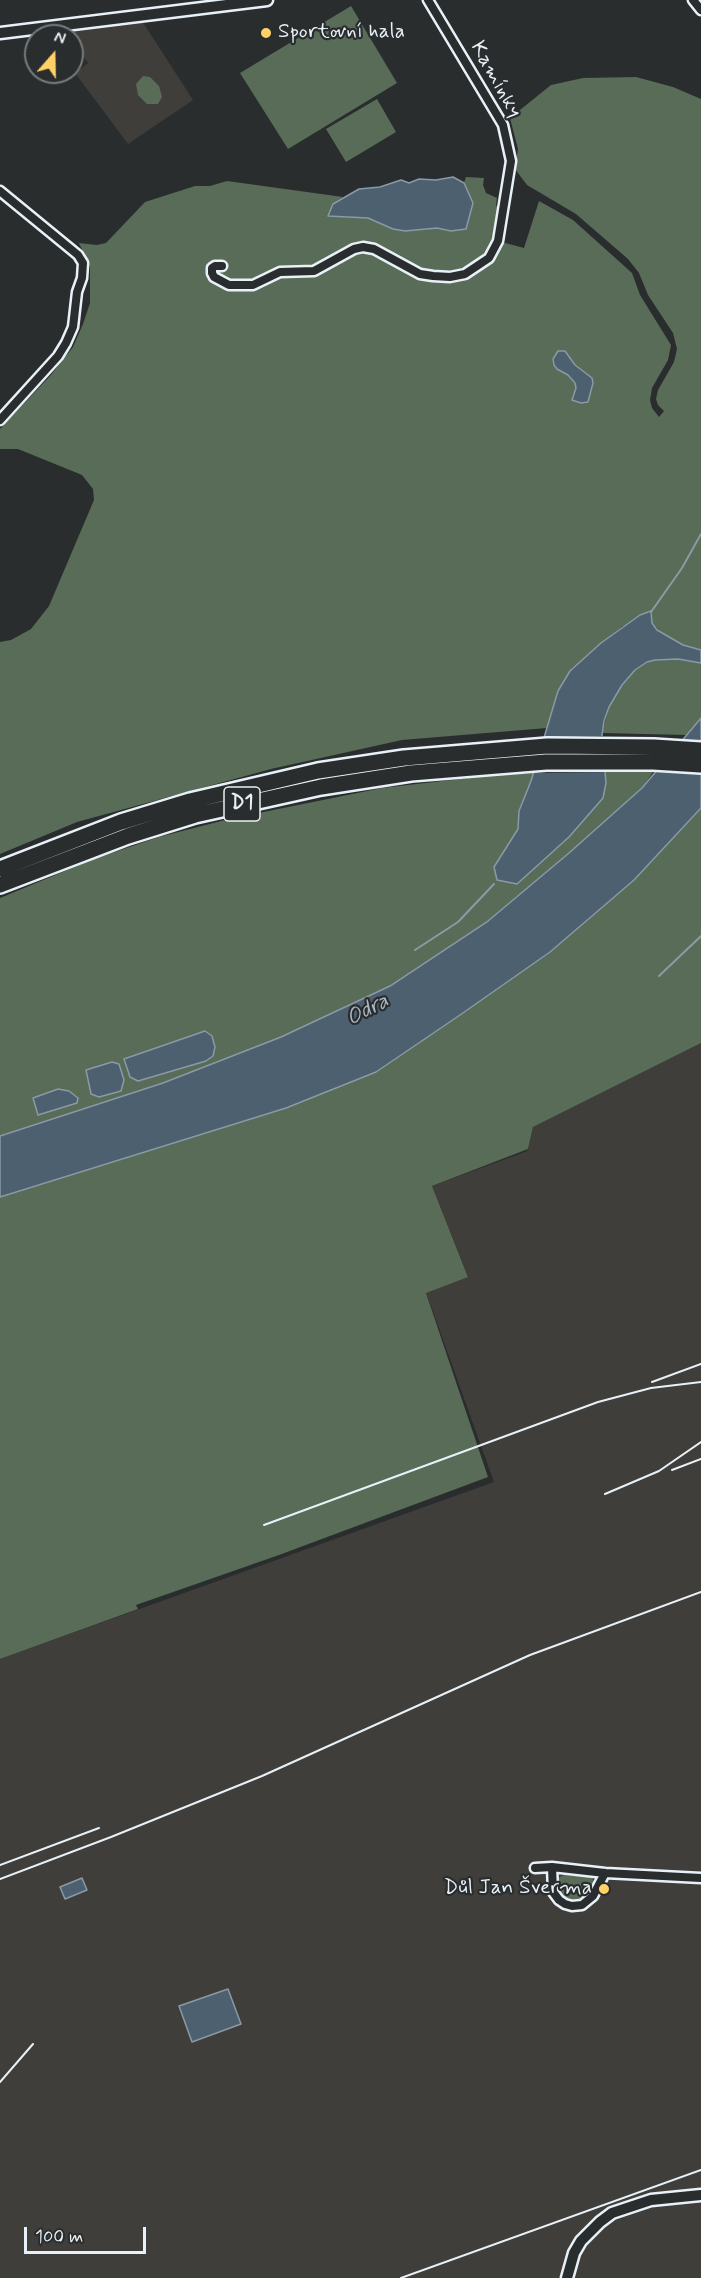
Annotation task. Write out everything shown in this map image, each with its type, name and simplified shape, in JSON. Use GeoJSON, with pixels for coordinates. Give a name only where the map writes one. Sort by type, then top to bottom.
{"type":"FeatureCollection","features":[{"type":"Feature","properties":{"kind":"highway","name":"D1"},"geometry":{"type":"LineString","coordinates":[[0,885],[128,836],[195,815],[355,781],[493,757],[590,746],[701,750]]}},
{"type":"Feature","properties":{"kind":"highway","name":"D1"},"geometry":{"type":"LineString","coordinates":[[0,868],[121,822],[190,801],[318,771],[404,758],[493,757],[701,765]]}},
{"type":"Feature","properties":{"kind":"street"},"geometry":{"type":"LineString","coordinates":[[0,33],[267,0]]}},
{"type":"Feature","properties":{"kind":"street","name":"Kamínky"},"geometry":{"type":"LineString","coordinates":[[222,266],[212,268],[214,277],[229,285],[253,285],[279,272],[314,270],[354,249],[363,247],[374,249],[420,274],[433,276],[450,277],[465,274],[489,258],[498,241],[512,161],[503,125],[428,0]]}},
{"type":"Feature","properties":{"kind":"street"},"geometry":{"type":"LineString","coordinates":[[693,0],[701,10]]}},
{"type":"Feature","properties":{"kind":"street"},"geometry":{"type":"LineString","coordinates":[[0,191],[78,255],[83,263],[73,327],[66,343],[58,356],[0,420]]}},
{"type":"Feature","properties":{"kind":"street"},"geometry":{"type":"LineString","coordinates":[[552,1867],[551,1884],[554,1894],[563,1903],[574,1906],[582,1905],[590,1900],[605,1873]]}},
{"type":"Feature","properties":{"kind":"street"},"geometry":{"type":"LineString","coordinates":[[535,1868],[552,1867],[605,1873],[701,1878]]}},
{"type":"Feature","properties":{"kind":"street"},"geometry":{"type":"LineString","coordinates":[[567,2278],[574,2253],[581,2241],[612,2213],[651,2200],[701,2195]]}},
{"type":"Feature","properties":{"kind":"shaded area"},"geometry":{"type":"Polygon","coordinates":[[[142,21],[193,100],[128,144],[83,84],[84,66],[88,63],[84,58],[84,28],[142,21]]]}},
{"type":"Feature","properties":{"kind":"shaded area"},"geometry":{"type":"Polygon","coordinates":[[[701,1043],[701,2278],[0,2278],[0,1659],[494,1482],[426,1292],[468,1276],[432,1186],[525,1152],[528,1150],[533,1127],[701,1043]]]}},
{"type":"Feature","properties":{"kind":"green space"},"geometry":{"type":"Polygon","coordinates":[[[351,6],[397,83],[288,149],[240,73],[351,6]]]}},
{"type":"Feature","properties":{"kind":"green space"},"geometry":{"type":"Polygon","coordinates":[[[143,76],[150,77],[159,86],[162,97],[158,104],[147,104],[138,95],[136,84],[143,76]]]}},
{"type":"Feature","properties":{"kind":"green space"},"geometry":{"type":"Polygon","coordinates":[[[636,77],[673,87],[701,99],[701,650],[664,636],[652,623],[623,626],[570,671],[558,691],[547,728],[402,740],[271,769],[77,822],[0,854],[0,642],[11,640],[31,629],[49,606],[94,500],[93,489],[82,475],[18,449],[0,449],[0,429],[50,376],[73,347],[83,324],[90,303],[90,267],[79,243],[97,245],[106,243],[145,202],[195,186],[210,186],[227,181],[343,197],[333,204],[328,216],[368,218],[393,229],[405,231],[437,228],[451,231],[473,203],[464,183],[466,177],[484,178],[483,185],[486,193],[497,198],[496,205],[500,212],[492,242],[498,241],[524,248],[539,201],[573,220],[632,273],[640,295],[671,345],[668,360],[652,388],[650,400],[652,408],[659,417],[664,411],[656,399],[658,390],[674,362],[677,349],[673,333],[648,295],[639,273],[628,259],[576,214],[527,185],[515,169],[518,149],[510,118],[551,85],[583,78],[636,77]]]}},
{"type":"Feature","properties":{"kind":"green space"},"geometry":{"type":"Polygon","coordinates":[[[377,99],[396,132],[346,162],[326,129],[377,99]]]}},
{"type":"Feature","properties":{"kind":"green space"},"geometry":{"type":"Polygon","coordinates":[[[678,659],[701,663],[701,718],[686,735],[602,733],[609,707],[622,685],[635,670],[647,662],[678,659]]]}},
{"type":"Feature","properties":{"kind":"green space"},"geometry":{"type":"Polygon","coordinates":[[[551,772],[653,772],[642,788],[488,921],[390,986],[281,1037],[163,1083],[0,1136],[0,898],[94,859],[159,837],[229,819],[382,788],[494,775],[551,772]]]}},
{"type":"Feature","properties":{"kind":"green space"},"geometry":{"type":"Polygon","coordinates":[[[701,808],[701,1043],[533,1127],[528,1149],[432,1186],[468,1277],[426,1293],[488,1477],[279,1555],[136,1605],[138,1609],[0,1659],[0,1197],[286,1108],[376,1072],[550,952],[634,880],[701,808]]]}},
{"type":"Feature","properties":{"kind":"green space"},"geometry":{"type":"Polygon","coordinates":[[[564,1875],[592,1877],[594,1884],[589,1894],[582,1900],[570,1902],[560,1895],[556,1888],[558,1878],[564,1875]]]}},
{"type":"Feature","properties":{"kind":"water"},"geometry":{"type":"Polygon","coordinates":[[[453,177],[464,183],[473,203],[466,229],[451,231],[437,228],[405,231],[393,229],[368,218],[328,216],[333,204],[359,189],[380,187],[401,180],[409,183],[419,179],[436,180],[453,177]]]}},
{"type":"Feature","properties":{"kind":"water"},"geometry":{"type":"Polygon","coordinates":[[[558,351],[565,351],[575,365],[592,378],[593,383],[588,402],[581,403],[572,400],[576,388],[575,383],[554,365],[553,359],[558,351]]]}},
{"type":"Feature","properties":{"kind":"water"},"geometry":{"type":"Polygon","coordinates":[[[651,611],[652,623],[657,630],[683,645],[701,650],[701,663],[678,659],[655,660],[635,670],[622,685],[604,721],[602,735],[606,783],[603,798],[569,837],[517,884],[497,880],[494,867],[518,829],[519,811],[531,781],[558,691],[570,671],[601,643],[640,615],[651,611]]]}},
{"type":"Feature","properties":{"kind":"water","name":"Odra"},"geometry":{"type":"Polygon","coordinates":[[[701,718],[701,808],[634,880],[550,952],[460,1015],[376,1072],[286,1108],[0,1197],[0,1136],[163,1083],[281,1037],[390,986],[488,921],[569,853],[642,788],[701,718]]]}},
{"type":"Feature","properties":{"kind":"water"},"geometry":{"type":"Polygon","coordinates":[[[205,1031],[212,1036],[215,1047],[213,1056],[206,1061],[138,1081],[130,1077],[124,1059],[205,1031]]]}},
{"type":"Feature","properties":{"kind":"water"},"geometry":{"type":"Polygon","coordinates":[[[112,1062],[119,1064],[124,1080],[121,1091],[99,1097],[91,1094],[86,1070],[112,1062]]]}},
{"type":"Feature","properties":{"kind":"water"},"geometry":{"type":"Polygon","coordinates":[[[58,1089],[69,1091],[78,1098],[77,1103],[38,1115],[33,1098],[58,1089]]]}},
{"type":"Feature","properties":{"kind":"water"},"geometry":{"type":"Polygon","coordinates":[[[82,1878],[87,1890],[65,1899],[60,1887],[82,1878]]]}},
{"type":"Feature","properties":{"kind":"water"},"geometry":{"type":"Polygon","coordinates":[[[228,1989],[241,2024],[192,2042],[179,2006],[228,1989]]]}},
{"type":"Feature","properties":{"kind":"pier"},"geometry":{"type":"Polygon","coordinates":[[[605,736],[608,772],[530,773],[541,737],[605,736]]]}},
{"type":"Feature","properties":{"kind":"waterway"},"geometry":{"type":"LineString","coordinates":[[651,612],[682,568],[701,534]]}},
{"type":"Feature","properties":{"kind":"waterway"},"geometry":{"type":"LineString","coordinates":[[415,950],[458,922],[494,884]]}},
{"type":"Feature","properties":{"kind":"waterway"},"geometry":{"type":"LineString","coordinates":[[659,976],[701,936]]}},
{"type":"Feature","properties":{"kind":"railway"},"geometry":{"type":"LineString","coordinates":[[652,1382],[701,1364]]}},
{"type":"Feature","properties":{"kind":"railway"},"geometry":{"type":"LineString","coordinates":[[264,1525],[598,1402],[651,1388],[701,1382]]}},
{"type":"Feature","properties":{"kind":"railway"},"geometry":{"type":"LineString","coordinates":[[605,1494],[659,1471],[701,1442]]}},
{"type":"Feature","properties":{"kind":"railway"},"geometry":{"type":"LineString","coordinates":[[672,1470],[701,1459]]}},
{"type":"Feature","properties":{"kind":"railway"},"geometry":{"type":"LineString","coordinates":[[0,1879],[262,1776],[530,1655],[701,1592]]}},
{"type":"Feature","properties":{"kind":"railway"},"geometry":{"type":"LineString","coordinates":[[0,1865],[99,1828]]}},
{"type":"Feature","properties":{"kind":"railway"},"geometry":{"type":"LineString","coordinates":[[0,2082],[33,2044]]}},
{"type":"Feature","properties":{"kind":"railway"},"geometry":{"type":"LineString","coordinates":[[401,2278],[701,2170]]}},
{"type":"Feature","properties":{"kind":"place","name":"Sportovní hala"},"geometry":{"type":"Point","coordinates":[266,33]}},
{"type":"Feature","properties":{"kind":"place","name":"Důl Jan Šverma"},"geometry":{"type":"Point","coordinates":[604,1889]}}]}
